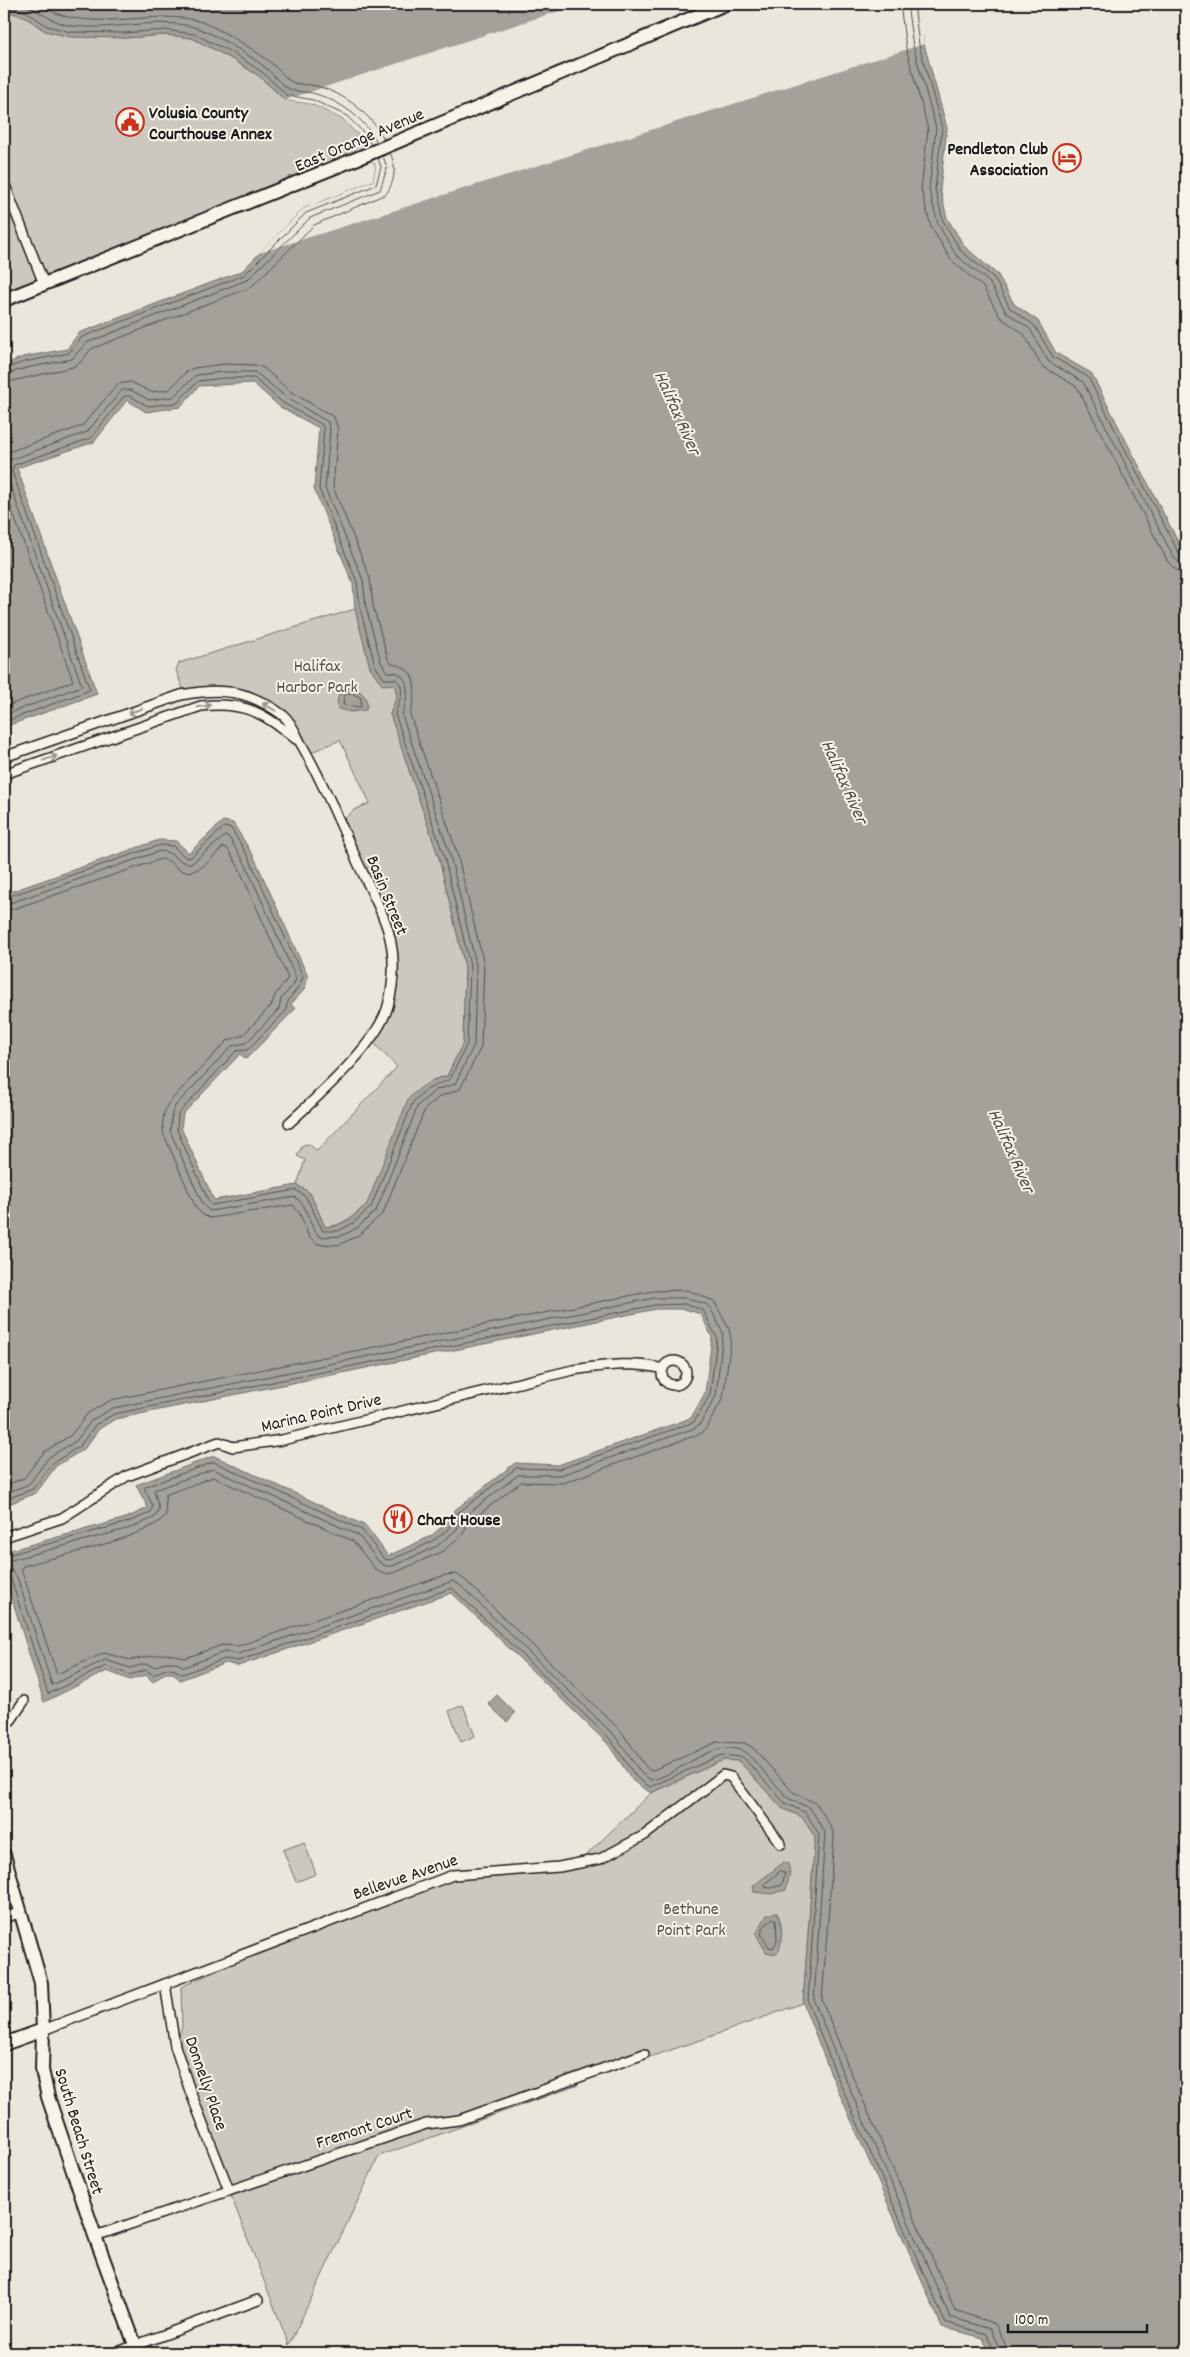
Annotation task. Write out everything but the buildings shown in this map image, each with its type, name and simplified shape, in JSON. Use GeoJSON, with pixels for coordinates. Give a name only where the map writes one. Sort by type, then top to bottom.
{"type":"FeatureCollection","features":[{"type":"Feature","properties":{"kind":"street","name":"East Orange Avenue"},"geometry":{"type":"LineString","coordinates":[[4,300],[152,242],[725,4]]}},
{"type":"Feature","properties":{"kind":"street"},"geometry":{"type":"LineString","coordinates":[[4,183],[44,284]]}},
{"type":"Feature","properties":{"kind":"street","name":"Basin Street"},"geometry":{"type":"LineString","coordinates":[[4,757],[181,695],[205,690],[241,693],[266,705],[286,718],[312,762],[378,905],[389,934],[393,958],[388,1007],[378,1029],[323,1091],[289,1124]]}},
{"type":"Feature","properties":{"kind":"street"},"geometry":{"type":"LineString","coordinates":[[181,695],[185,710]]}},
{"type":"Feature","properties":{"kind":"street","name":"Basin Street"},"geometry":{"type":"LineString","coordinates":[[4,774],[185,710],[221,704],[239,706],[260,712],[300,742]]}},
{"type":"Feature","properties":{"kind":"street"},"geometry":{"type":"LineString","coordinates":[[98,724],[105,738]]}},
{"type":"Feature","properties":{"kind":"street"},"geometry":{"type":"LineString","coordinates":[[15,754],[21,768]]}},
{"type":"Feature","properties":{"kind":"street","name":"Marina Point Drive"},"geometry":{"type":"LineString","coordinates":[[4,1537],[62,1518],[127,1476],[219,1442],[234,1447],[282,1440],[573,1370],[635,1364],[663,1369]]}},
{"type":"Feature","properties":{"kind":"street"},"geometry":{"type":"LineString","coordinates":[[11,1720],[24,1701]]}},
{"type":"Feature","properties":{"kind":"street","name":"Bellevue Avenue"},"geometry":{"type":"LineString","coordinates":[[4,2044],[453,1875],[559,1866],[600,1859],[645,1835],[723,1775],[731,1777],[781,1844]]}},
{"type":"Feature","properties":{"kind":"street","name":"South Beach Street"},"geometry":{"type":"LineString","coordinates":[[4,1856],[41,1983],[42,2070],[48,2097],[95,2236],[137,2350]]}},
{"type":"Feature","properties":{"kind":"street"},"geometry":{"type":"LineString","coordinates":[[4,1918],[21,1912]]}},
{"type":"Feature","properties":{"kind":"street","name":"Donnelly Place"},"geometry":{"type":"LineString","coordinates":[[165,1984],[175,2046],[190,2091],[229,2190]]}},
{"type":"Feature","properties":{"kind":"street","name":"Fremont Court"},"geometry":{"type":"LineString","coordinates":[[95,2236],[426,2124],[459,2120],[644,2054]]}},
{"type":"Feature","properties":{"kind":"street"},"geometry":{"type":"LineString","coordinates":[[116,2353],[137,2350],[258,2300]]}},
{"type":"Feature","properties":{"kind":"green space"},"geometry":{"type":"Polygon","coordinates":[[[4,10],[25,17],[45,31],[125,38],[166,35],[192,38],[259,76],[285,100],[312,104],[344,120],[363,140],[368,151],[4,300],[4,10]]]}},
{"type":"Feature","properties":{"kind":"green space","name":"Halifax Harbor Park"},"geometry":{"type":"Polygon","coordinates":[[[355,609],[370,667],[394,683],[397,696],[390,714],[439,858],[465,967],[463,1043],[447,1076],[432,1080],[367,1204],[343,1222],[325,1227],[310,1193],[297,1185],[305,1160],[297,1156],[303,1145],[309,1144],[317,1151],[397,1067],[370,1039],[388,1007],[389,933],[340,823],[354,810],[370,803],[340,740],[307,754],[286,718],[241,693],[185,695],[176,670],[179,663],[355,609]]]}},
{"type":"Feature","properties":{"kind":"green space"},"geometry":{"type":"Polygon","coordinates":[[[463,1705],[475,1736],[461,1742],[449,1711],[463,1705]]]}},
{"type":"Feature","properties":{"kind":"green space","name":"Bethune Point Park"},"geometry":{"type":"Polygon","coordinates":[[[723,1760],[739,1761],[782,1808],[802,1817],[815,1837],[803,2003],[701,2040],[459,2120],[426,2124],[229,2190],[175,2046],[182,2027],[181,1987],[315,1925],[453,1875],[577,1864],[651,1793],[723,1760]]]}},
{"type":"Feature","properties":{"kind":"green space"},"geometry":{"type":"Polygon","coordinates":[[[304,1842],[316,1874],[296,1882],[283,1850],[304,1842]]]}},
{"type":"Feature","properties":{"kind":"green space"},"geometry":{"type":"Polygon","coordinates":[[[578,2085],[379,2156],[289,2345],[231,2196],[427,2129],[460,2125],[578,2085]]]}},
{"type":"Feature","properties":{"kind":"water","name":"Halifax River"},"geometry":{"type":"Polygon","coordinates":[[[4,4],[918,4],[924,44],[947,128],[940,189],[947,218],[965,247],[998,275],[1014,304],[1038,321],[1056,353],[1091,373],[1186,557],[1186,2353],[985,2353],[988,2350],[983,2338],[942,2327],[831,2074],[803,2003],[815,1837],[802,1817],[782,1808],[739,1761],[723,1760],[651,1793],[633,1781],[608,1744],[452,1593],[238,1666],[226,1663],[180,1680],[173,1673],[165,1673],[153,1682],[146,1675],[130,1680],[107,1671],[44,1702],[4,1573],[4,1552],[126,1518],[148,1508],[136,1485],[214,1456],[366,1526],[388,1556],[431,1536],[449,1521],[446,1517],[515,1463],[558,1465],[691,1418],[705,1393],[712,1337],[701,1314],[684,1309],[656,1309],[115,1419],[99,1429],[84,1449],[56,1466],[36,1493],[4,1506],[4,894],[159,840],[176,841],[189,853],[223,821],[233,823],[254,857],[308,977],[304,990],[291,1004],[295,1009],[246,1059],[240,1054],[183,1114],[181,1128],[214,1200],[297,1185],[310,1193],[325,1227],[336,1226],[350,1219],[367,1204],[408,1099],[426,1084],[447,1076],[463,1043],[465,967],[439,858],[390,714],[397,696],[394,684],[382,685],[370,667],[355,609],[353,584],[314,489],[319,428],[280,407],[253,383],[199,386],[180,407],[146,412],[127,400],[94,442],[17,468],[97,694],[4,727],[4,365],[23,357],[67,349],[79,333],[242,271],[303,209],[373,181],[376,167],[363,140],[344,120],[312,104],[285,100],[259,76],[192,38],[166,35],[125,38],[70,37],[45,31],[25,17],[4,10],[4,4]]]}},
{"type":"Feature","properties":{"kind":"water"},"geometry":{"type":"Polygon","coordinates":[[[347,688],[356,689],[363,694],[367,701],[366,710],[350,712],[338,709],[338,697],[347,688]]]}},
{"type":"Feature","properties":{"kind":"water"},"geometry":{"type":"Polygon","coordinates":[[[497,1695],[515,1713],[507,1722],[488,1704],[497,1695]]]}},
{"type":"Feature","properties":{"kind":"water"},"geometry":{"type":"Polygon","coordinates":[[[784,1862],[788,1863],[790,1873],[786,1890],[771,1894],[754,1892],[753,1886],[784,1862]]]}},
{"type":"Feature","properties":{"kind":"water"},"geometry":{"type":"Polygon","coordinates":[[[776,1912],[779,1916],[782,1931],[779,1951],[775,1954],[766,1952],[756,1934],[767,1915],[776,1912]]]}},
{"type":"Feature","properties":{"kind":"pier"},"geometry":{"type":"Polygon","coordinates":[[[580,4],[921,4],[924,44],[259,253],[303,209],[373,181],[376,167],[374,162],[371,163],[361,142],[363,140],[344,120],[312,104],[285,100],[580,4]]]}},
{"type":"Feature","properties":{"kind":"place","name":"Volusia County Courthouse Annex"},"geometry":{"type":"Point","coordinates":[130,122]}},
{"type":"Feature","properties":{"kind":"place","name":"Pendleton Club Association"},"geometry":{"type":"Point","coordinates":[1067,158]}},
{"type":"Feature","properties":{"kind":"place","name":"Chart House"},"geometry":{"type":"Point","coordinates":[398,1519]}}]}
